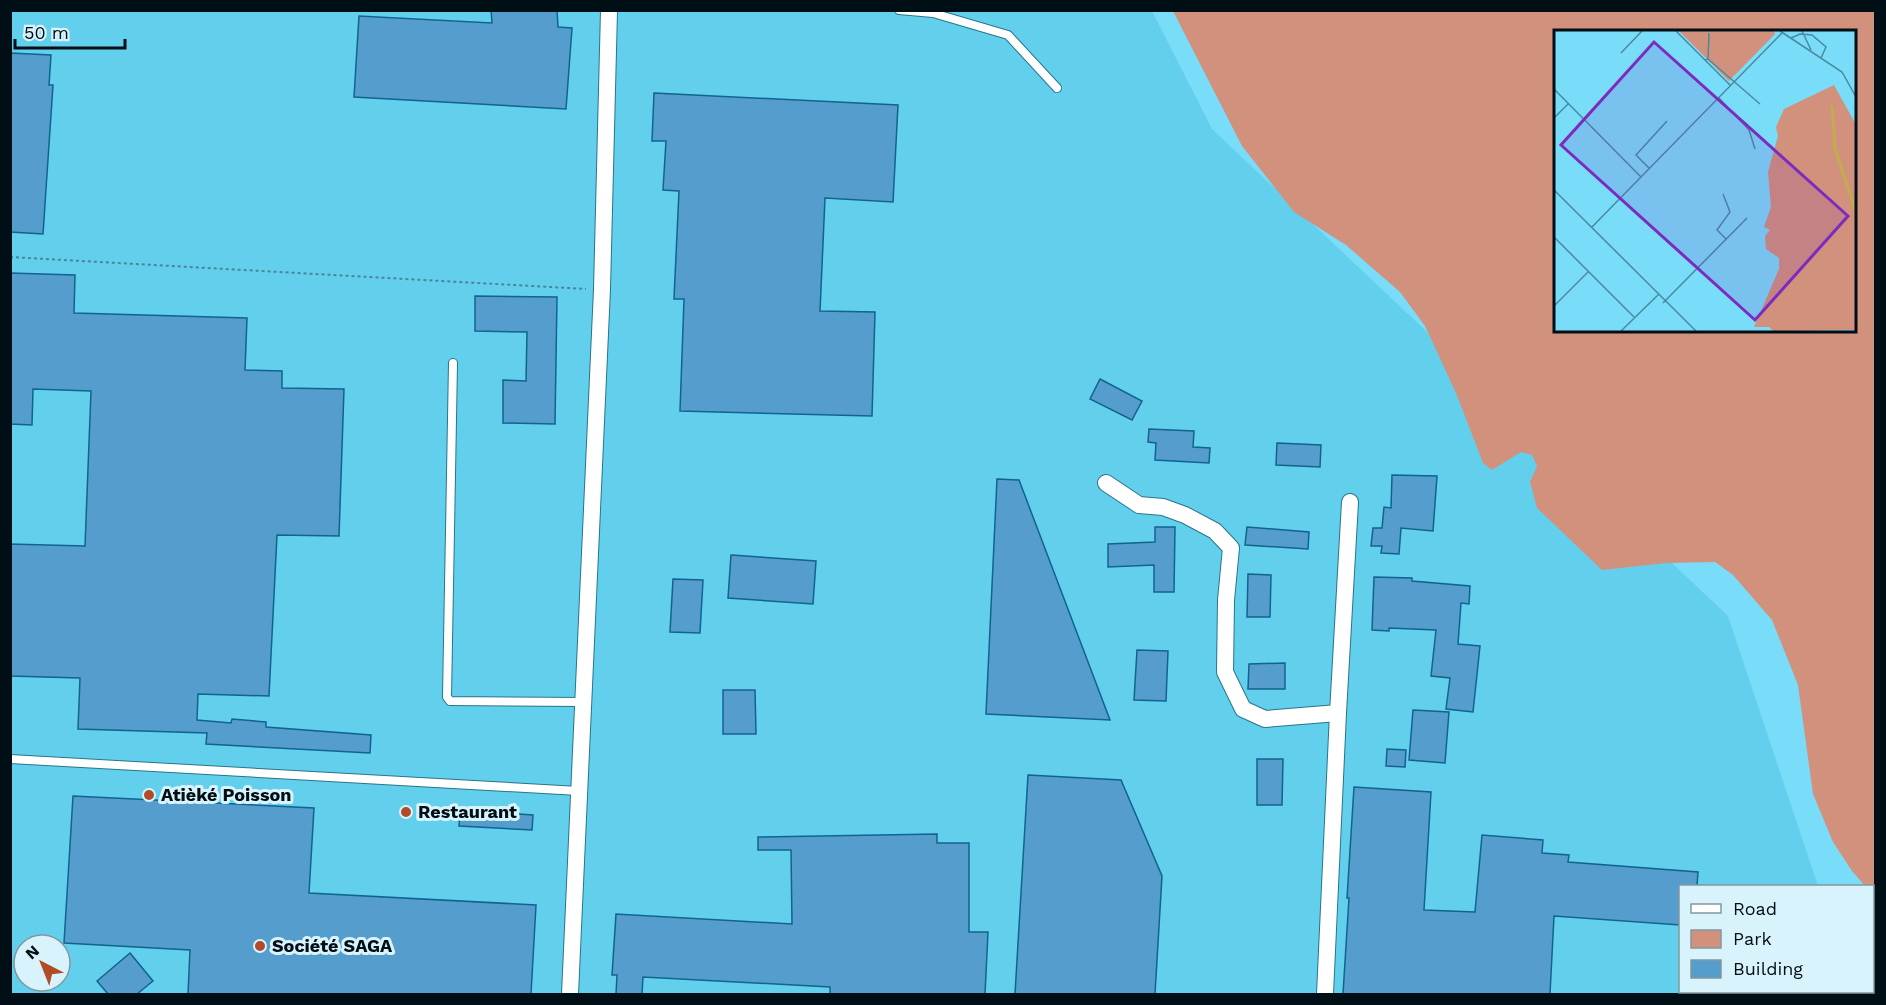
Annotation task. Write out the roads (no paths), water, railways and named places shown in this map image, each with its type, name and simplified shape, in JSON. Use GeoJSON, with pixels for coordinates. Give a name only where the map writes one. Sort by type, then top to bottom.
{"type":"FeatureCollection","features":[{"type":"Feature","properties":{"kind":"street"},"geometry":{"type":"LineString","coordinates":[[570,994],[602,290],[609,10]]}},
{"type":"Feature","properties":{"kind":"street"},"geometry":{"type":"LineString","coordinates":[[1106,483],[1139,505],[1163,507],[1185,515],[1215,531],[1231,548],[1226,600],[1225,672],[1244,709],[1265,719],[1338,713]]}},
{"type":"Feature","properties":{"kind":"street"},"geometry":{"type":"LineString","coordinates":[[1325,994],[1350,502]]}},
{"type":"Feature","properties":{"kind":"lane"},"geometry":{"type":"LineString","coordinates":[[899,10],[933,13],[1008,35],[1057,88]]}},
{"type":"Feature","properties":{"kind":"lane"},"geometry":{"type":"LineString","coordinates":[[453,363],[447,698],[450,701],[583,702]]}},
{"type":"Feature","properties":{"kind":"lane"},"geometry":{"type":"LineString","coordinates":[[10,759],[579,791]]}},
{"type":"Feature","properties":{"kind":"place","name":"Atièké Poisson"},"geometry":{"type":"Point","coordinates":[149,795]}},
{"type":"Feature","properties":{"kind":"place","name":"Restaurant"},"geometry":{"type":"Point","coordinates":[406,812]}},
{"type":"Feature","properties":{"kind":"place","name":"Société SAGA"},"geometry":{"type":"Point","coordinates":[260,946]}}]}
